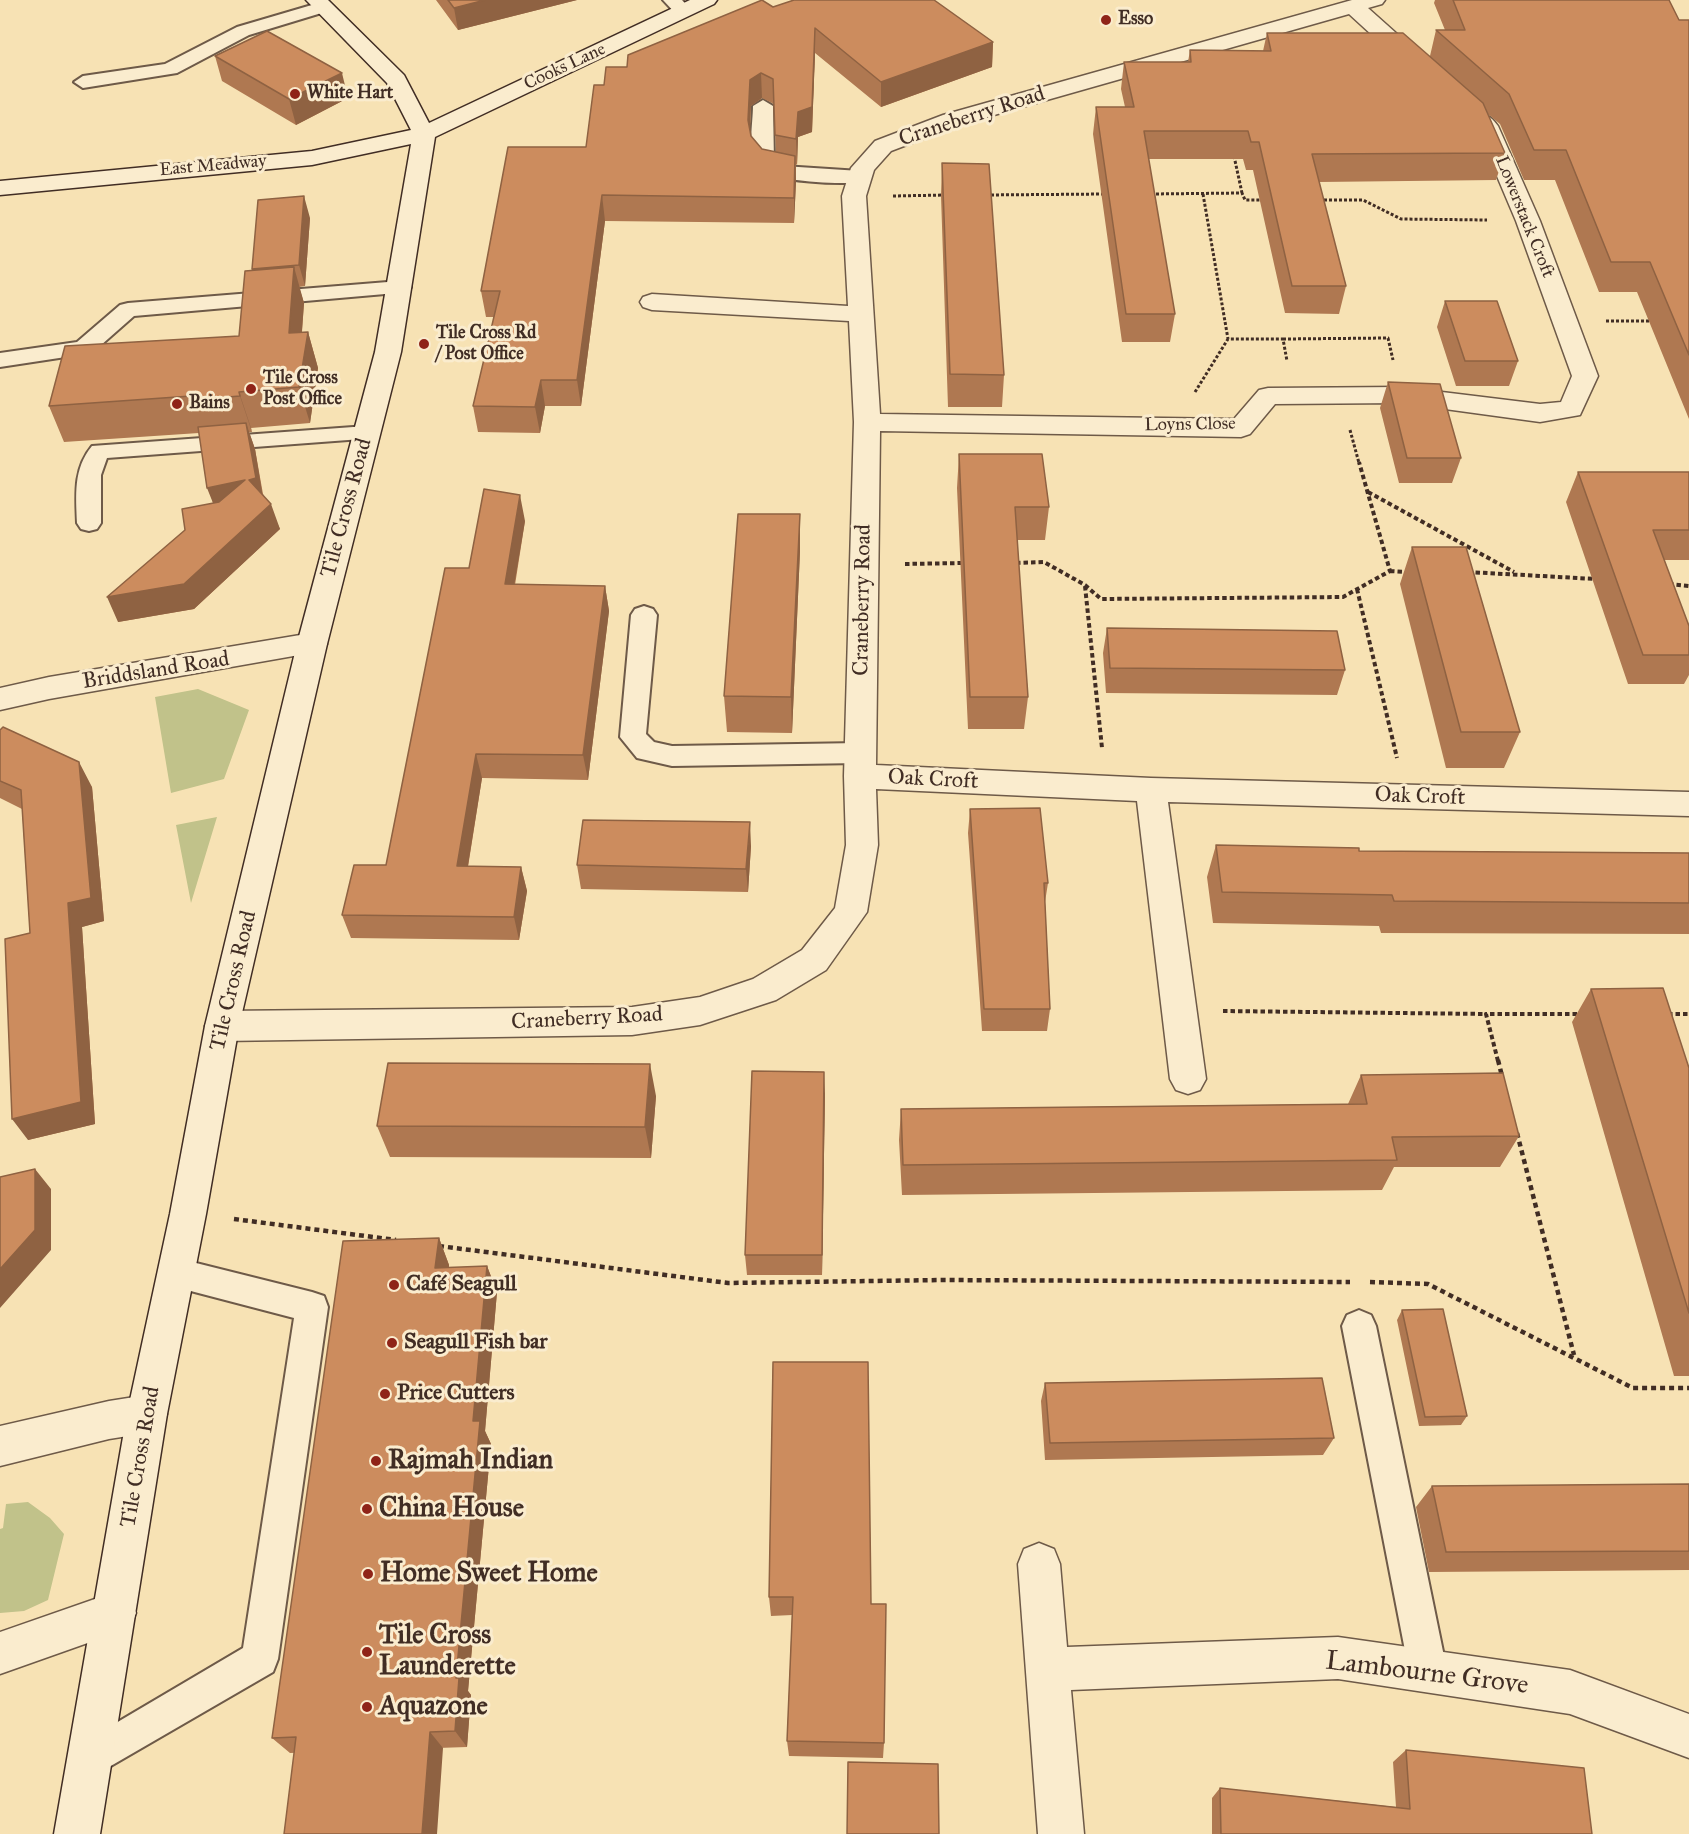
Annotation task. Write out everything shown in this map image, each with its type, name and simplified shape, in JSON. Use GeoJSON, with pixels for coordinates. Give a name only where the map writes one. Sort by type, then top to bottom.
{"type":"FeatureCollection","features":[{"type":"Feature","properties":{"kind":"street","name":"Cooks Lane"},"geometry":{"type":"LineString","coordinates":[[424,134],[677,6],[707,0]]}},
{"type":"Feature","properties":{"kind":"street"},"geometry":{"type":"LineString","coordinates":[[319,3],[396,80],[424,134]]}},
{"type":"Feature","properties":{"kind":"street"},"geometry":{"type":"LineString","coordinates":[[1364,3],[1437,81]]}},
{"type":"Feature","properties":{"kind":"street","name":"Craneberry Road"},"geometry":{"type":"LineString","coordinates":[[222,1026],[632,1021],[700,1011],[764,990],[814,960],[851,912],[862,845],[860,765],[867,422],[860,314],[857,186],[863,168],[883,146],[951,120],[1364,3]]}},
{"type":"Feature","properties":{"kind":"street","name":"Lowerstack Croft"},"geometry":{"type":"LineString","coordinates":[[1462,104],[1487,126],[1528,221],[1585,376],[1571,409]]}},
{"type":"Feature","properties":{"kind":"street","name":"East Meadway"},"geometry":{"type":"LineString","coordinates":[[0,188],[312,158],[424,134]]}},
{"type":"Feature","properties":{"kind":"street","name":"Tile Cross Road"},"geometry":{"type":"LineString","coordinates":[[76,1834],[147,1414],[188,1214],[222,1026],[312,644],[388,352],[424,134]]}},
{"type":"Feature","properties":{"kind":"street"},"geometry":{"type":"LineString","coordinates":[[652,302],[860,314]]}},
{"type":"Feature","properties":{"kind":"street","name":"Loyns Close"},"geometry":{"type":"LineString","coordinates":[[867,422],[1241,428],[1268,396],[1401,395],[1540,413],[1571,409]]}},
{"type":"Feature","properties":{"kind":"street","name":"Briddsland Road"},"geometry":{"type":"LineString","coordinates":[[0,699],[49,688],[312,644]]}},
{"type":"Feature","properties":{"kind":"street","name":"Oak Croft"},"geometry":{"type":"LineString","coordinates":[[860,765],[1106,788],[1689,804]]}},
{"type":"Feature","properties":{"kind":"street"},"geometry":{"type":"LineString","coordinates":[[1151,790],[1188,1079]]}},
{"type":"Feature","properties":{"kind":"street"},"geometry":{"type":"LineString","coordinates":[[0,1446],[109,1420],[147,1414]]}},
{"type":"Feature","properties":{"kind":"street"},"geometry":{"type":"LineString","coordinates":[[1039,1564],[1061,1834]]}},
{"type":"Feature","properties":{"kind":"street"},"geometry":{"type":"LineString","coordinates":[[0,1653],[115,1613]]}},
{"type":"Feature","properties":{"kind":"street","name":"Lambourne Grove"},"geometry":{"type":"LineString","coordinates":[[1048,1669],[1338,1658],[1570,1692],[1689,1736]]}},
{"type":"Feature","properties":{"kind":"lane"},"geometry":{"type":"LineString","coordinates":[[83,82],[170,69],[243,31],[319,3]]}},
{"type":"Feature","properties":{"kind":"lane"},"geometry":{"type":"LineString","coordinates":[[763,106],[763,158],[766,165],[779,172],[857,186]]}},
{"type":"Feature","properties":{"kind":"lane"},"geometry":{"type":"LineString","coordinates":[[0,360],[84,348],[128,310],[399,287]]}},
{"type":"Feature","properties":{"kind":"lane"},"geometry":{"type":"LineString","coordinates":[[89,522],[90,467],[93,457],[100,451],[367,433]]}},
{"type":"Feature","properties":{"kind":"lane"},"geometry":{"type":"LineString","coordinates":[[644,615],[633,737],[646,752],[672,756],[860,765]]}},
{"type":"Feature","properties":{"kind":"lane"},"geometry":{"type":"LineString","coordinates":[[90,1759],[260,1659],[312,1307],[176,1273]]}},
{"type":"Feature","properties":{"kind":"lane"},"geometry":{"type":"LineString","coordinates":[[1359,1326],[1428,1671]]}},
{"type":"Feature","properties":{"kind":"path"},"geometry":{"type":"LineString","coordinates":[[1232,148],[1245,200],[1269,200]]}},
{"type":"Feature","properties":{"kind":"path"},"geometry":{"type":"LineString","coordinates":[[857,186],[947,195]]}},
{"type":"Feature","properties":{"kind":"path"},"geometry":{"type":"LineString","coordinates":[[1145,194],[1242,193]]}},
{"type":"Feature","properties":{"kind":"path"},"geometry":{"type":"LineString","coordinates":[[982,195],[1110,194]]}},
{"type":"Feature","properties":{"kind":"path"},"geometry":{"type":"LineString","coordinates":[[1173,427],[1228,339],[1203,194]]}},
{"type":"Feature","properties":{"kind":"path"},"geometry":{"type":"LineString","coordinates":[[1316,200],[1363,200],[1401,219],[1528,221]]}},
{"type":"Feature","properties":{"kind":"path"},"geometry":{"type":"LineString","coordinates":[[1565,321],[1655,321]]}},
{"type":"Feature","properties":{"kind":"path"},"geometry":{"type":"LineString","coordinates":[[1228,339],[1388,338],[1401,395]]}},
{"type":"Feature","properties":{"kind":"path"},"geometry":{"type":"LineString","coordinates":[[1283,339],[1293,396]]}},
{"type":"Feature","properties":{"kind":"path"},"geometry":{"type":"LineString","coordinates":[[1340,395],[1390,571]]}},
{"type":"Feature","properties":{"kind":"path"},"geometry":{"type":"LineString","coordinates":[[1367,492],[1516,573]]}},
{"type":"Feature","properties":{"kind":"path"},"geometry":{"type":"LineString","coordinates":[[1014,563],[1044,562],[1085,585],[1101,599],[1343,597],[1390,571],[1413,572]]}},
{"type":"Feature","properties":{"kind":"path"},"geometry":{"type":"LineString","coordinates":[[864,565],[972,563]]}},
{"type":"Feature","properties":{"kind":"path"},"geometry":{"type":"LineString","coordinates":[[1459,572],[1516,573],[1597,579]]}},
{"type":"Feature","properties":{"kind":"path"},"geometry":{"type":"LineString","coordinates":[[1666,584],[1689,586]]}},
{"type":"Feature","properties":{"kind":"path"},"geometry":{"type":"LineString","coordinates":[[1085,585],[1106,788]]}},
{"type":"Feature","properties":{"kind":"path"},"geometry":{"type":"LineString","coordinates":[[1357,590],[1407,796]]}},
{"type":"Feature","properties":{"kind":"path"},"geometry":{"type":"LineString","coordinates":[[1179,1010],[1582,1014]]}},
{"type":"Feature","properties":{"kind":"path"},"geometry":{"type":"LineString","coordinates":[[1486,1014],[1504,1083]]}},
{"type":"Feature","properties":{"kind":"path"},"geometry":{"type":"LineString","coordinates":[[1665,1014],[1689,1014]]}},
{"type":"Feature","properties":{"kind":"path"},"geometry":{"type":"LineString","coordinates":[[1516,1128],[1575,1356]]}},
{"type":"Feature","properties":{"kind":"path"},"geometry":{"type":"LineString","coordinates":[[188,1214],[400,1241]]}},
{"type":"Feature","properties":{"kind":"path"},"geometry":{"type":"LineString","coordinates":[[435,1245],[728,1283],[1277,1280],[1428,1284],[1575,1356],[1634,1388],[1689,1388]]}},
{"type":"Feature","properties":{"kind":"green space"},"geometry":{"type":"Polygon","coordinates":[[[198,689],[249,710],[224,779],[171,793],[155,697],[198,689]]]}},
{"type":"Feature","properties":{"kind":"green space"},"geometry":{"type":"Polygon","coordinates":[[[217,817],[191,903],[176,825],[217,817]]]}},
{"type":"Feature","properties":{"kind":"green space"},"geometry":{"type":"Polygon","coordinates":[[[28,1502],[50,1518],[64,1534],[48,1600],[24,1611],[0,1613],[0,1529],[3,1528],[6,1504],[28,1502]]]}},
{"type":"Feature","properties":{"kind":"building"},"geometry":{"type":"Polygon","coordinates":[[[448,0],[485,0],[454,8],[448,0]]]}},
{"type":"Feature","properties":{"kind":"building"},"geometry":{"type":"Polygon","coordinates":[[[762,0],[773,7],[794,0],[934,0],[993,42],[881,82],[815,28],[812,107],[798,112],[796,139],[775,135],[773,79],[761,73],[750,80],[748,120],[751,136],[762,149],[795,156],[794,198],[602,195],[577,380],[541,380],[535,407],[473,406],[500,291],[481,291],[508,147],[586,147],[594,85],[604,85],[606,67],[627,67],[628,55],[762,0]]]}},
{"type":"Feature","properties":{"kind":"building"},"geometry":{"type":"Polygon","coordinates":[[[1453,0],[1669,0],[1679,20],[1689,20],[1689,355],[1650,262],[1611,262],[1566,150],[1534,150],[1509,94],[1436,30],[1465,30],[1453,0]]]}},
{"type":"Feature","properties":{"kind":"building"},"geometry":{"type":"Polygon","coordinates":[[[267,31],[342,73],[289,99],[215,56],[267,31]]]}},
{"type":"Feature","properties":{"kind":"building"},"geometry":{"type":"Polygon","coordinates":[[[1267,33],[1403,33],[1483,103],[1505,153],[1312,154],[1346,286],[1292,286],[1259,142],[1251,142],[1248,131],[1144,131],[1175,314],[1126,314],[1096,107],[1134,107],[1124,62],[1191,62],[1190,50],[1271,51],[1267,33]]]}},
{"type":"Feature","properties":{"kind":"building"},"geometry":{"type":"Polygon","coordinates":[[[942,163],[989,164],[1004,375],[950,374],[942,163]]]}},
{"type":"Feature","properties":{"kind":"building"},"geometry":{"type":"Polygon","coordinates":[[[304,196],[299,265],[252,269],[258,200],[304,196]]]}},
{"type":"Feature","properties":{"kind":"building"},"geometry":{"type":"Polygon","coordinates":[[[294,267],[289,333],[308,332],[299,387],[239,392],[240,396],[192,400],[191,396],[49,406],[65,346],[239,336],[245,271],[294,267]]]}},
{"type":"Feature","properties":{"kind":"building"},"geometry":{"type":"Polygon","coordinates":[[[1445,301],[1497,301],[1518,361],[1465,361],[1445,301]]]}},
{"type":"Feature","properties":{"kind":"building"},"geometry":{"type":"Polygon","coordinates":[[[1388,382],[1440,384],[1461,458],[1407,458],[1388,382]]]}},
{"type":"Feature","properties":{"kind":"building"},"geometry":{"type":"Polygon","coordinates":[[[246,423],[256,478],[249,480],[271,504],[184,584],[107,597],[185,530],[182,509],[219,502],[245,480],[207,488],[198,427],[246,423]]]}},
{"type":"Feature","properties":{"kind":"building"},"geometry":{"type":"Polygon","coordinates":[[[959,454],[1042,454],[1049,507],[1015,507],[1028,697],[970,697],[959,454]]]}},
{"type":"Feature","properties":{"kind":"building"},"geometry":{"type":"Polygon","coordinates":[[[1578,472],[1689,472],[1689,530],[1653,530],[1689,626],[1689,655],[1643,655],[1578,472]]]}},
{"type":"Feature","properties":{"kind":"building"},"geometry":{"type":"Polygon","coordinates":[[[484,489],[520,495],[505,584],[605,586],[583,755],[476,754],[457,866],[521,867],[514,917],[342,915],[354,865],[386,865],[445,568],[469,568],[484,489]]]}},
{"type":"Feature","properties":{"kind":"building"},"geometry":{"type":"Polygon","coordinates":[[[738,514],[800,514],[791,697],[724,696],[738,514]]]}},
{"type":"Feature","properties":{"kind":"building"},"geometry":{"type":"Polygon","coordinates":[[[1412,547],[1466,547],[1520,732],[1461,732],[1412,547]]]}},
{"type":"Feature","properties":{"kind":"building"},"geometry":{"type":"Polygon","coordinates":[[[1107,628],[1337,631],[1345,670],[1110,668],[1107,628]]]}},
{"type":"Feature","properties":{"kind":"building"},"geometry":{"type":"Polygon","coordinates":[[[3,727],[79,762],[91,898],[68,903],[81,1102],[12,1119],[5,939],[30,933],[21,790],[0,781],[0,730],[3,727]]]}},
{"type":"Feature","properties":{"kind":"building"},"geometry":{"type":"Polygon","coordinates":[[[1040,808],[1048,883],[1044,883],[1050,1009],[984,1009],[970,809],[1040,808]]]}},
{"type":"Feature","properties":{"kind":"building"},"geometry":{"type":"Polygon","coordinates":[[[583,820],[750,822],[746,869],[577,865],[583,820]]]}},
{"type":"Feature","properties":{"kind":"building"},"geometry":{"type":"Polygon","coordinates":[[[1216,845],[1359,848],[1359,851],[1689,853],[1689,903],[1394,901],[1392,895],[1222,892],[1216,845]]]}},
{"type":"Feature","properties":{"kind":"building"},"geometry":{"type":"Polygon","coordinates":[[[1663,988],[1689,1068],[1689,1313],[1591,989],[1663,988]]]}},
{"type":"Feature","properties":{"kind":"building"},"geometry":{"type":"Polygon","coordinates":[[[388,1063],[650,1064],[645,1127],[377,1126],[388,1063]]]}},
{"type":"Feature","properties":{"kind":"building"},"geometry":{"type":"Polygon","coordinates":[[[752,1071],[824,1072],[822,1255],[745,1255],[752,1071]]]}},
{"type":"Feature","properties":{"kind":"building"},"geometry":{"type":"Polygon","coordinates":[[[1503,1073],[1519,1136],[1392,1137],[1397,1160],[903,1165],[901,1109],[1367,1104],[1361,1075],[1503,1073]]]}},
{"type":"Feature","properties":{"kind":"building"},"geometry":{"type":"Polygon","coordinates":[[[35,1169],[35,1230],[0,1269],[0,1177],[35,1169]]]}},
{"type":"Feature","properties":{"kind":"building"},"geometry":{"type":"Polygon","coordinates":[[[439,1238],[435,1268],[487,1266],[473,1421],[480,1421],[456,1678],[459,1678],[455,1731],[430,1732],[422,1834],[284,1834],[296,1737],[272,1738],[343,1241],[439,1238]]]}},
{"type":"Feature","properties":{"kind":"building"},"geometry":{"type":"Polygon","coordinates":[[[1443,1309],[1467,1416],[1425,1417],[1402,1310],[1443,1309]]]}},
{"type":"Feature","properties":{"kind":"building"},"geometry":{"type":"Polygon","coordinates":[[[773,1362],[868,1362],[871,1604],[886,1604],[884,1743],[787,1741],[793,1597],[769,1597],[773,1362]]]}},
{"type":"Feature","properties":{"kind":"building"},"geometry":{"type":"Polygon","coordinates":[[[1322,1378],[1334,1438],[1050,1443],[1045,1383],[1322,1378]]]}},
{"type":"Feature","properties":{"kind":"building"},"geometry":{"type":"Polygon","coordinates":[[[1689,1484],[1689,1551],[1446,1552],[1432,1486],[1689,1484]]]}},
{"type":"Feature","properties":{"kind":"building"},"geometry":{"type":"Polygon","coordinates":[[[1406,1750],[1584,1768],[1592,1834],[1221,1834],[1220,1788],[1410,1809],[1406,1750]]]}},
{"type":"Feature","properties":{"kind":"building"},"geometry":{"type":"Polygon","coordinates":[[[848,1762],[938,1764],[939,1834],[847,1834],[848,1762]]]}},
{"type":"Feature","properties":{"kind":"place","name":"Esso"},"geometry":{"type":"Point","coordinates":[1106,20]}},
{"type":"Feature","properties":{"kind":"place","name":"White Hart"},"geometry":{"type":"Point","coordinates":[295,94]}},
{"type":"Feature","properties":{"kind":"place","name":"Tile Cross Rd / Post Office"},"geometry":{"type":"Point","coordinates":[424,344]}},
{"type":"Feature","properties":{"kind":"place","name":"Tile Cross Post Office"},"geometry":{"type":"Point","coordinates":[251,389]}},
{"type":"Feature","properties":{"kind":"place","name":"Bains"},"geometry":{"type":"Point","coordinates":[177,404]}},
{"type":"Feature","properties":{"kind":"place","name":"Café Seagull"},"geometry":{"type":"Point","coordinates":[394,1285]}},
{"type":"Feature","properties":{"kind":"place","name":"Seagull Fish bar"},"geometry":{"type":"Point","coordinates":[392,1343]}},
{"type":"Feature","properties":{"kind":"place","name":"Price Cutters"},"geometry":{"type":"Point","coordinates":[385,1394]}},
{"type":"Feature","properties":{"kind":"place","name":"Rajmah Indian"},"geometry":{"type":"Point","coordinates":[376,1461]}},
{"type":"Feature","properties":{"kind":"place","name":"China House"},"geometry":{"type":"Point","coordinates":[367,1509]}},
{"type":"Feature","properties":{"kind":"place","name":"Home Sweet Home"},"geometry":{"type":"Point","coordinates":[368,1574]}},
{"type":"Feature","properties":{"kind":"place","name":"Tile Cross Launderette"},"geometry":{"type":"Point","coordinates":[367,1652]}},
{"type":"Feature","properties":{"kind":"place","name":"Aquazone"},"geometry":{"type":"Point","coordinates":[367,1707]}}]}
